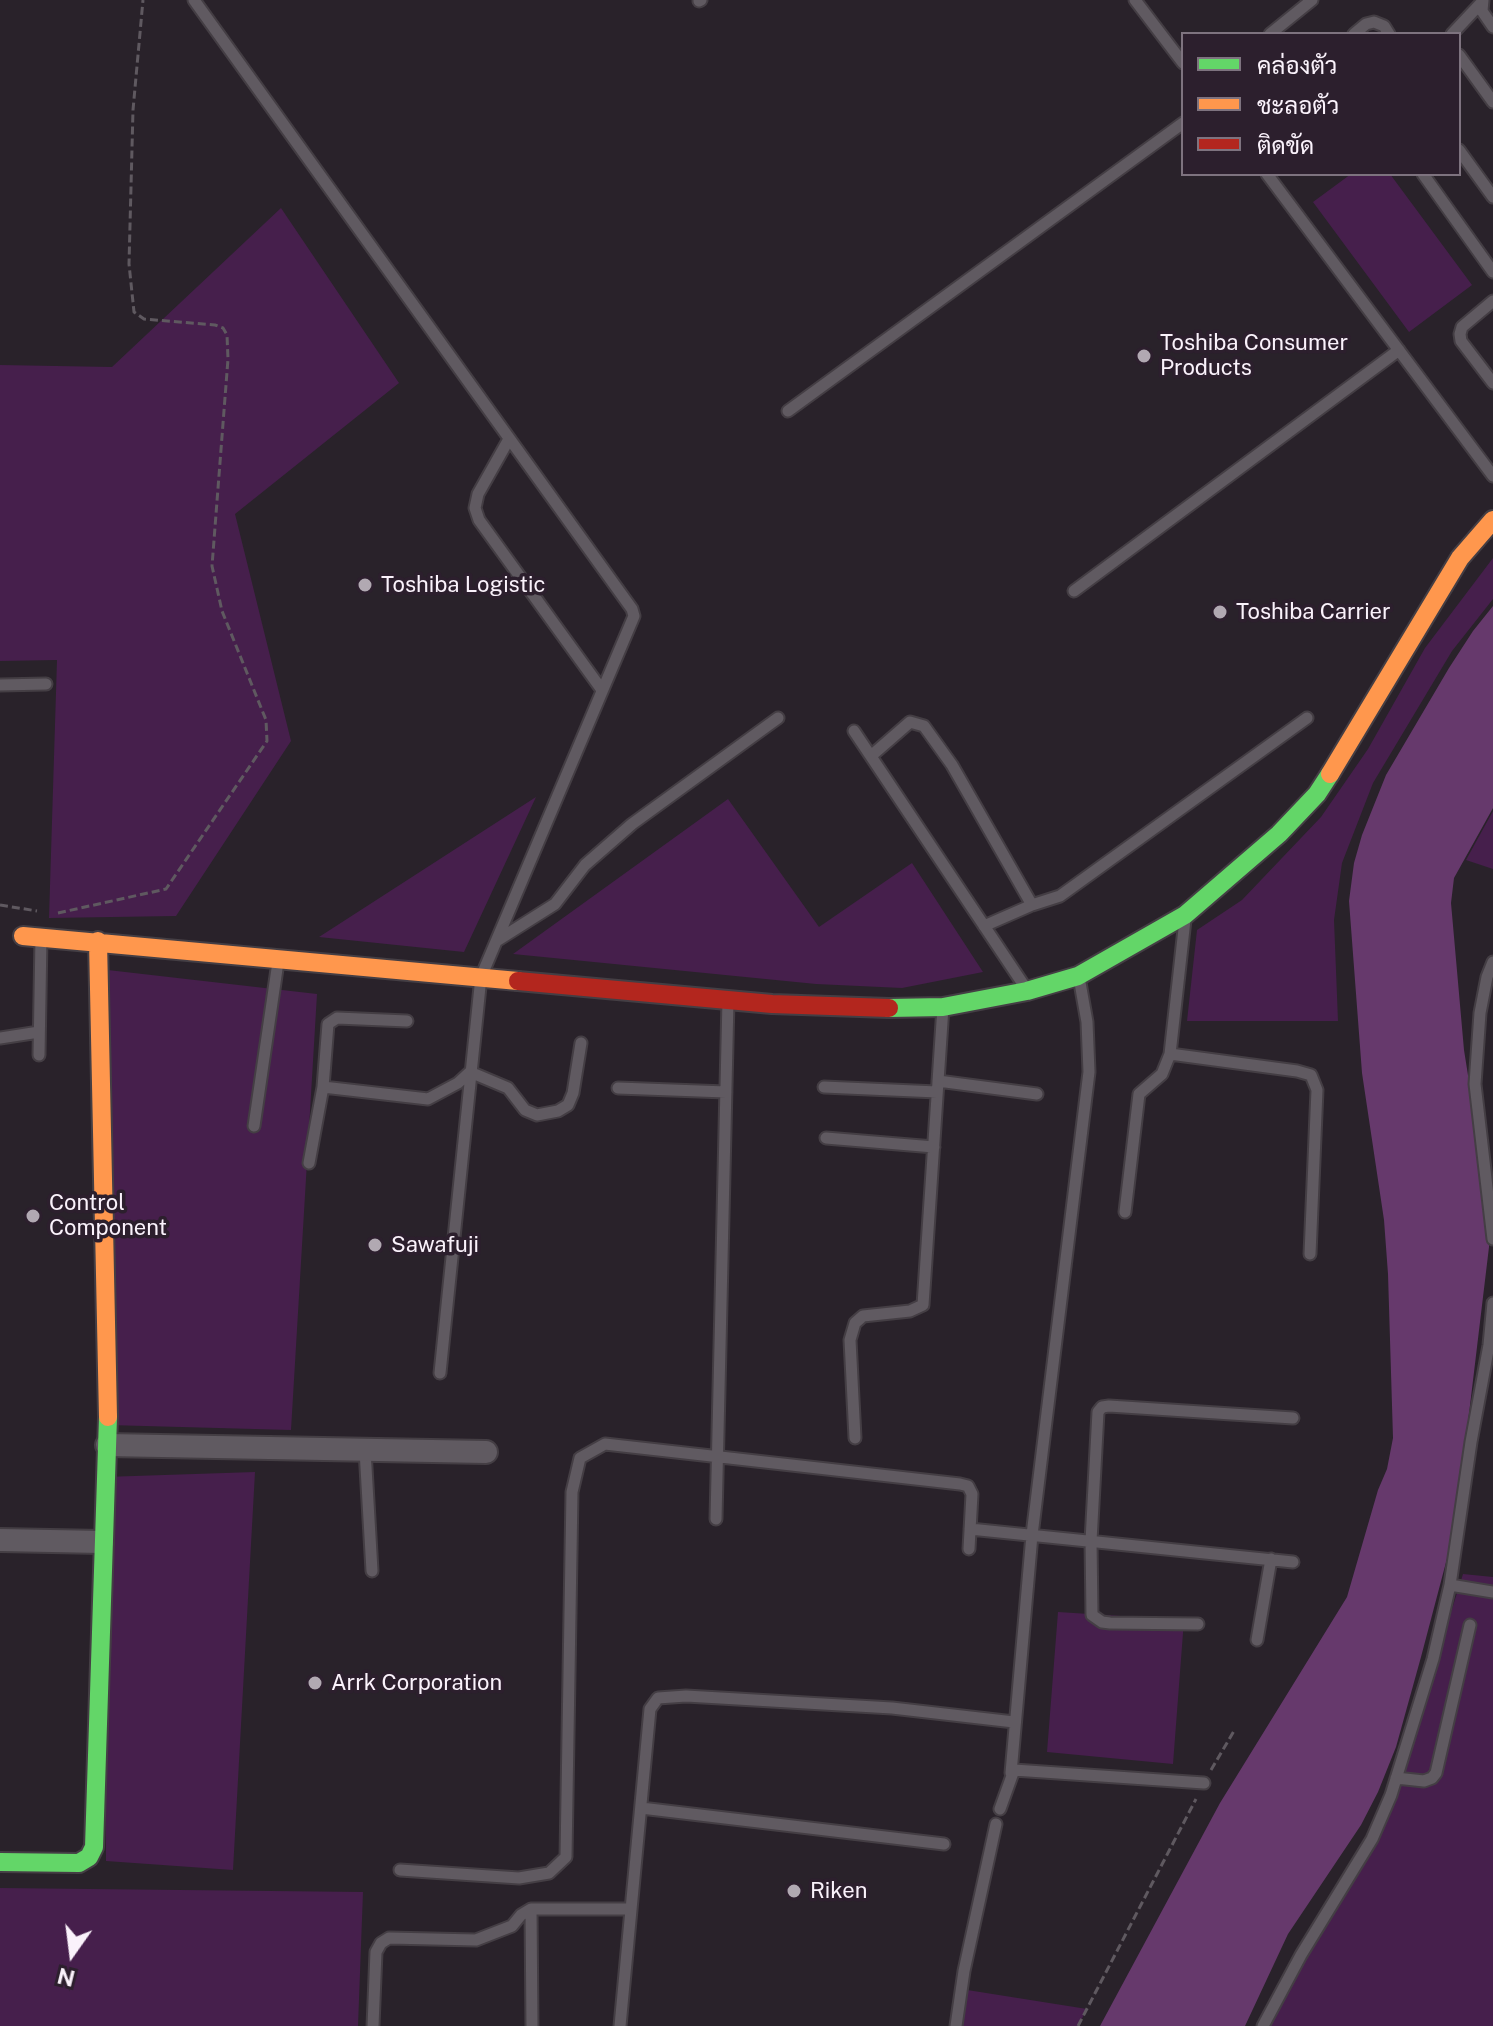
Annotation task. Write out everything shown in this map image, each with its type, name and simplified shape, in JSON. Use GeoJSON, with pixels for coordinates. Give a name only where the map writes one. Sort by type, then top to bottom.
{"type":"FeatureCollection","features":[{"type":"Feature","properties":{"kind":"street"},"geometry":{"type":"LineString","coordinates":[[32,936],[728,1000],[858,1009],[943,1007],[1027,991],[1078,976],[1185,915],[1279,834],[1317,794],[1460,558],[1493,520]]}},
{"type":"Feature","properties":{"kind":"street"},"geometry":{"type":"LineString","coordinates":[[0,1862],[79,1863],[89,1857],[94,1847],[108,1409],[98,941]]}},
{"type":"Feature","properties":{"kind":"street"},"geometry":{"type":"LineString","coordinates":[[107,1445],[486,1452]]}},
{"type":"Feature","properties":{"kind":"street"},"geometry":{"type":"LineString","coordinates":[[0,1540],[102,1542]]}},
{"type":"Feature","properties":{"kind":"lane"},"geometry":{"type":"LineString","coordinates":[[194,0],[632,609],[634,621],[481,977],[440,1373]]}},
{"type":"Feature","properties":{"kind":"lane"},"geometry":{"type":"LineString","coordinates":[[1135,0],[1181,60]]}},
{"type":"Feature","properties":{"kind":"lane"},"geometry":{"type":"LineString","coordinates":[[1272,32],[1312,0]]}},
{"type":"Feature","properties":{"kind":"lane"},"geometry":{"type":"LineString","coordinates":[[1482,1],[1482,11],[1493,27]]}},
{"type":"Feature","properties":{"kind":"lane"},"geometry":{"type":"LineString","coordinates":[[1454,32],[1482,1]]}},
{"type":"Feature","properties":{"kind":"lane"},"geometry":{"type":"LineString","coordinates":[[1356,32],[1374,22],[1384,26],[1388,32]]}},
{"type":"Feature","properties":{"kind":"lane"},"geometry":{"type":"LineString","coordinates":[[1461,58],[1493,102]]}},
{"type":"Feature","properties":{"kind":"lane"},"geometry":{"type":"LineString","coordinates":[[788,411],[1181,124]]}},
{"type":"Feature","properties":{"kind":"lane"},"geometry":{"type":"LineString","coordinates":[[1461,153],[1493,197]]}},
{"type":"Feature","properties":{"kind":"lane"},"geometry":{"type":"LineString","coordinates":[[1268,176],[1493,476]]}},
{"type":"Feature","properties":{"kind":"lane"},"geometry":{"type":"LineString","coordinates":[[1424,176],[1493,272]]}},
{"type":"Feature","properties":{"kind":"lane"},"geometry":{"type":"LineString","coordinates":[[1493,301],[1462,327],[1460,334],[1461,341],[1493,383]]}},
{"type":"Feature","properties":{"kind":"lane"},"geometry":{"type":"LineString","coordinates":[[1074,591],[1399,350]]}},
{"type":"Feature","properties":{"kind":"lane"},"geometry":{"type":"LineString","coordinates":[[509,439],[478,494],[475,508],[479,520],[602,690]]}},
{"type":"Feature","properties":{"kind":"lane"},"geometry":{"type":"LineString","coordinates":[[0,685],[46,684]]}},
{"type":"Feature","properties":{"kind":"lane"},"geometry":{"type":"LineString","coordinates":[[498,940],[555,904],[585,865],[632,824],[778,718]]}},
{"type":"Feature","properties":{"kind":"lane"},"geometry":{"type":"LineString","coordinates":[[984,926],[1060,896],[1307,718]]}},
{"type":"Feature","properties":{"kind":"lane"},"geometry":{"type":"LineString","coordinates":[[871,756],[910,722],[924,726],[952,765],[1032,905]]}},
{"type":"Feature","properties":{"kind":"lane"},"geometry":{"type":"LineString","coordinates":[[854,731],[1027,991]]}},
{"type":"Feature","properties":{"kind":"lane"},"geometry":{"type":"LineString","coordinates":[[1125,1212],[1139,1094],[1162,1074],[1170,1054],[1185,915]]}},
{"type":"Feature","properties":{"kind":"lane"},"geometry":{"type":"LineString","coordinates":[[32,936],[39,1055]]}},
{"type":"Feature","properties":{"kind":"lane"},"geometry":{"type":"LineString","coordinates":[[254,1126],[278,958]]}},
{"type":"Feature","properties":{"kind":"lane"},"geometry":{"type":"LineString","coordinates":[[1493,962],[1475,1084],[1493,1239]]}},
{"type":"Feature","properties":{"kind":"lane"},"geometry":{"type":"LineString","coordinates":[[1000,1809],[1011,1773],[1032,1535],[1089,1072],[1087,1022],[1078,976]]}},
{"type":"Feature","properties":{"kind":"lane"},"geometry":{"type":"LineString","coordinates":[[716,1519],[728,1000]]}},
{"type":"Feature","properties":{"kind":"lane"},"geometry":{"type":"LineString","coordinates":[[855,1438],[850,1340],[855,1323],[863,1316],[910,1311],[923,1305],[943,1007]]}},
{"type":"Feature","properties":{"kind":"lane"},"geometry":{"type":"LineString","coordinates":[[309,1163],[323,1087],[328,1024],[337,1018],[407,1021]]}},
{"type":"Feature","properties":{"kind":"lane"},"geometry":{"type":"LineString","coordinates":[[0,1038],[39,1032]]}},
{"type":"Feature","properties":{"kind":"lane"},"geometry":{"type":"LineString","coordinates":[[470,1072],[508,1088],[525,1110],[537,1115],[558,1111],[568,1105],[573,1093],[581,1043]]}},
{"type":"Feature","properties":{"kind":"lane"},"geometry":{"type":"LineString","coordinates":[[1170,1054],[1311,1075],[1317,1090],[1310,1254]]}},
{"type":"Feature","properties":{"kind":"lane"},"geometry":{"type":"LineString","coordinates":[[323,1087],[428,1099],[458,1083],[470,1072]]}},
{"type":"Feature","properties":{"kind":"lane"},"geometry":{"type":"LineString","coordinates":[[824,1087],[938,1086],[1037,1094]]}},
{"type":"Feature","properties":{"kind":"lane"},"geometry":{"type":"LineString","coordinates":[[618,1088],[726,1092]]}},
{"type":"Feature","properties":{"kind":"lane"},"geometry":{"type":"LineString","coordinates":[[826,1138],[934,1147]]}},
{"type":"Feature","properties":{"kind":"lane"},"geometry":{"type":"LineString","coordinates":[[1263,2026],[1301,1955],[1372,1839],[1396,1778],[1433,1659],[1450,1585],[1493,1303]]}},
{"type":"Feature","properties":{"kind":"lane"},"geometry":{"type":"LineString","coordinates":[[1198,1624],[1110,1623],[1092,1615],[1091,1541],[1096,1420],[1102,1407],[1293,1418]]}},
{"type":"Feature","properties":{"kind":"lane"},"geometry":{"type":"LineString","coordinates":[[400,1870],[519,1878],[549,1873],[566,1857],[572,1492],[580,1458],[605,1444],[968,1486],[972,1494],[969,1549]]}},
{"type":"Feature","properties":{"kind":"lane"},"geometry":{"type":"LineString","coordinates":[[365,1450],[372,1571]]}},
{"type":"Feature","properties":{"kind":"lane"},"geometry":{"type":"LineString","coordinates":[[970,1529],[1293,1562]]}},
{"type":"Feature","properties":{"kind":"lane"},"geometry":{"type":"LineString","coordinates":[[1257,1640],[1271,1559]]}},
{"type":"Feature","properties":{"kind":"lane"},"geometry":{"type":"LineString","coordinates":[[1450,1585],[1493,1592]]}},
{"type":"Feature","properties":{"kind":"lane"},"geometry":{"type":"LineString","coordinates":[[1396,1778],[1424,1781],[1436,1773],[1470,1625]]}},
{"type":"Feature","properties":{"kind":"lane"},"geometry":{"type":"LineString","coordinates":[[620,2026],[650,1709],[658,1698],[686,1696],[892,1708],[1014,1722]]}},
{"type":"Feature","properties":{"kind":"lane"},"geometry":{"type":"LineString","coordinates":[[1011,1773],[1014,1770],[1204,1783]]}},
{"type":"Feature","properties":{"kind":"lane"},"geometry":{"type":"LineString","coordinates":[[641,1808],[944,1844]]}},
{"type":"Feature","properties":{"kind":"lane"},"geometry":{"type":"LineString","coordinates":[[956,2026],[964,1971],[996,1824]]}},
{"type":"Feature","properties":{"kind":"lane"},"geometry":{"type":"LineString","coordinates":[[373,2026],[376,1952],[381,1943],[389,1938],[476,1940],[512,1926],[531,1909],[631,1909]]}},
{"type":"Feature","properties":{"kind":"lane"},"geometry":{"type":"LineString","coordinates":[[531,1909],[532,2026]]}},
{"type":"Feature","properties":{"kind":"path"},"geometry":{"type":"LineString","coordinates":[[54,914],[166,889],[267,741],[266,720],[222,611],[212,566],[228,359],[227,335],[223,328],[215,325],[144,319],[134,312],[129,264],[133,110],[143,0]]}},
{"type":"Feature","properties":{"kind":"path"},"geometry":{"type":"LineString","coordinates":[[1078,2026],[1234,1731]]}},
{"type":"Feature","properties":{"kind":"shaded area"},"geometry":{"type":"Polygon","coordinates":[[[1348,176],[1391,176],[1472,285],[1409,332],[1313,202],[1348,176]]]}},
{"type":"Feature","properties":{"kind":"shaded area"},"geometry":{"type":"Polygon","coordinates":[[[281,208],[399,383],[235,514],[291,741],[176,916],[49,918],[57,660],[0,661],[0,365],[112,367],[281,208]]]}},
{"type":"Feature","properties":{"kind":"shaded area"},"geometry":{"type":"Polygon","coordinates":[[[1493,558],[1493,599],[1452,651],[1373,783],[1342,863],[1334,920],[1338,1021],[1187,1021],[1197,930],[1242,900],[1321,817],[1368,749],[1425,648],[1493,558]]]}},
{"type":"Feature","properties":{"kind":"shaded area"},"geometry":{"type":"Polygon","coordinates":[[[1493,606],[1493,808],[1454,878],[1451,903],[1464,1050],[1490,1214],[1489,1247],[1468,1422],[1468,1452],[1454,1532],[1421,1657],[1396,1747],[1378,1792],[1361,1825],[1288,1934],[1245,2026],[1100,2026],[1220,1803],[1347,1597],[1387,1469],[1393,1438],[1388,1274],[1384,1220],[1362,1073],[1349,901],[1354,863],[1362,835],[1386,775],[1449,668],[1493,606]]]}},
{"type":"Feature","properties":{"kind":"shaded area"},"geometry":{"type":"Polygon","coordinates":[[[536,797],[464,952],[319,937],[536,797]]]}},
{"type":"Feature","properties":{"kind":"shaded area"},"geometry":{"type":"Polygon","coordinates":[[[728,799],[819,927],[912,863],[983,972],[902,988],[816,984],[513,954],[728,799]]]}},
{"type":"Feature","properties":{"kind":"shaded area"},"geometry":{"type":"Polygon","coordinates":[[[1493,811],[1493,869],[1466,860],[1493,811]]]}},
{"type":"Feature","properties":{"kind":"shaded area"},"geometry":{"type":"Polygon","coordinates":[[[99,969],[317,994],[291,1430],[108,1425],[99,969]]]}},
{"type":"Feature","properties":{"kind":"shaded area"},"geometry":{"type":"Polygon","coordinates":[[[255,1472],[233,1870],[106,1861],[104,1477],[255,1472]]]}},
{"type":"Feature","properties":{"kind":"shaded area"},"geometry":{"type":"Polygon","coordinates":[[[1463,1574],[1493,1577],[1493,2026],[1267,2026],[1389,1809],[1463,1574]]]}},
{"type":"Feature","properties":{"kind":"shaded area"},"geometry":{"type":"Polygon","coordinates":[[[1058,1612],[1184,1620],[1173,1764],[1047,1752],[1058,1612]]]}},
{"type":"Feature","properties":{"kind":"shaded area"},"geometry":{"type":"Polygon","coordinates":[[[0,1888],[363,1892],[358,2026],[0,2026],[0,1888]]]}},
{"type":"Feature","properties":{"kind":"shaded area"},"geometry":{"type":"Polygon","coordinates":[[[961,1989],[1087,2009],[1078,2026],[955,2026],[961,1989]]]}},
{"type":"Feature","properties":{"kind":"traffic: fast"},"geometry":{"type":"LineString","coordinates":[[889,1008],[943,1007],[1027,991],[1078,976],[1185,915],[1279,834],[1317,794],[1330,774]]}},
{"type":"Feature","properties":{"kind":"traffic: fast"},"geometry":{"type":"LineString","coordinates":[[0,1862],[79,1863],[89,1857],[94,1847],[108,1417]]}},
{"type":"Feature","properties":{"kind":"traffic: slow"},"geometry":{"type":"LineString","coordinates":[[1330,774],[1460,558],[1493,520]]}},
{"type":"Feature","properties":{"kind":"traffic: slow"},"geometry":{"type":"LineString","coordinates":[[23,936],[518,981]]}},
{"type":"Feature","properties":{"kind":"traffic: slow"},"geometry":{"type":"LineString","coordinates":[[98,941],[108,1417]]}},
{"type":"Feature","properties":{"kind":"traffic: jam"},"geometry":{"type":"LineString","coordinates":[[518,981],[772,1004],[889,1008]]}},
{"type":"Feature","properties":{"kind":"place","name":"Toshiba Consumer Products"},"geometry":{"type":"Point","coordinates":[1144,356]}},
{"type":"Feature","properties":{"kind":"place","name":"Toshiba Logistic"},"geometry":{"type":"Point","coordinates":[365,585]}},
{"type":"Feature","properties":{"kind":"place","name":"Toshiba Carrier"},"geometry":{"type":"Point","coordinates":[1220,612]}},
{"type":"Feature","properties":{"kind":"place","name":"Control Component"},"geometry":{"type":"Point","coordinates":[33,1216]}},
{"type":"Feature","properties":{"kind":"place","name":"Sawafuji"},"geometry":{"type":"Point","coordinates":[375,1245]}},
{"type":"Feature","properties":{"kind":"place","name":"Arrk Corporation"},"geometry":{"type":"Point","coordinates":[315,1683]}},
{"type":"Feature","properties":{"kind":"place","name":"Riken"},"geometry":{"type":"Point","coordinates":[794,1891]}}]}
